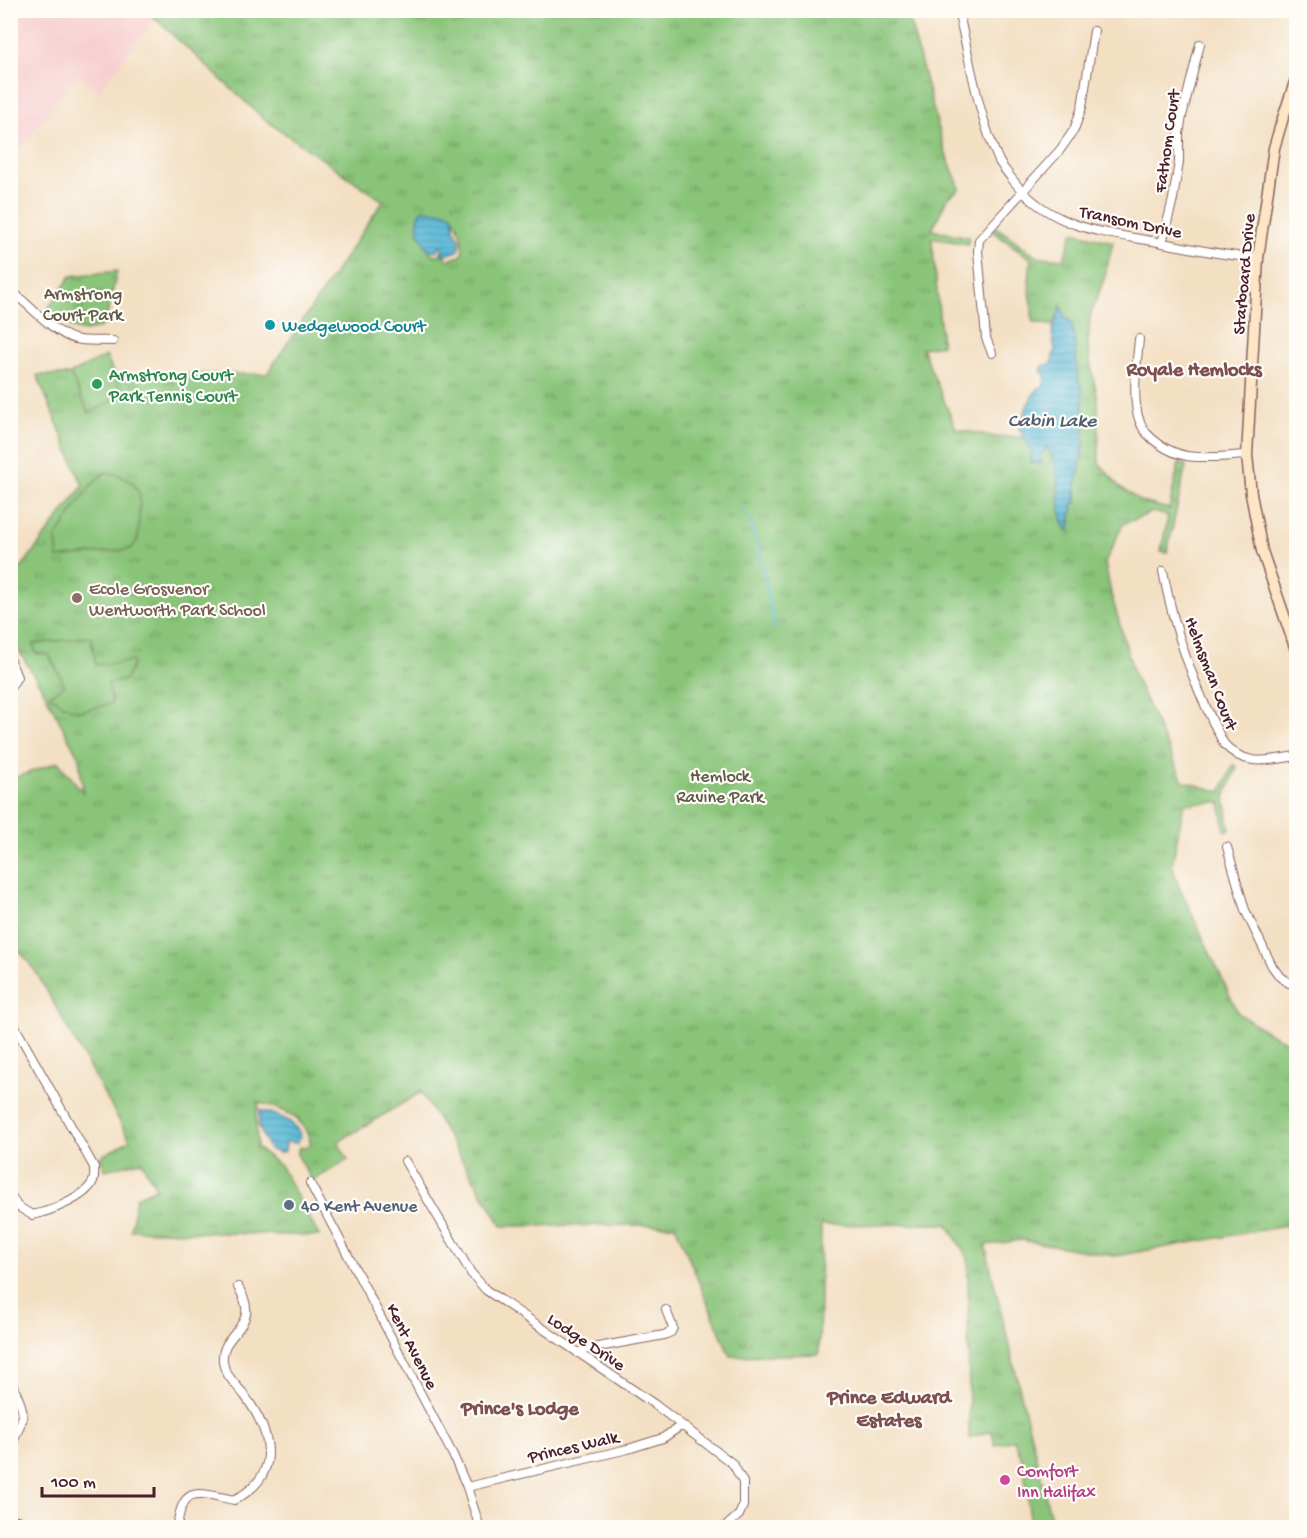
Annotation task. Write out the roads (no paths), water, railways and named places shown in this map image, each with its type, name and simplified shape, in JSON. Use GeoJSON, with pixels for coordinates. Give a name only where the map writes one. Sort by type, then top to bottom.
{"type":"FeatureCollection","features":[{"type":"Feature","properties":{"kind":"main road"},"geometry":{"type":"LineString","coordinates":[[10,1520],[34,1527]]}},
{"type":"Feature","properties":{"kind":"street","name":"Transom Drive"},"geometry":{"type":"LineString","coordinates":[[958,10],[984,121],[999,162],[1022,192],[1045,211],[1071,224],[1109,234],[1222,255],[1258,258]]}},
{"type":"Feature","properties":{"kind":"street"},"geometry":{"type":"LineString","coordinates":[[992,353],[986,338],[979,240],[1068,140],[1079,118],[1094,31]]}},
{"type":"Feature","properties":{"kind":"street","name":"Fathom Court"},"geometry":{"type":"LineString","coordinates":[[1162,243],[1178,171],[1182,116],[1200,44]]}},
{"type":"Feature","properties":{"kind":"street","name":"Starboard Drive"},"geometry":{"type":"LineString","coordinates":[[1296,79],[1274,148],[1258,258],[1247,455],[1251,494],[1262,551],[1294,637],[1296,650]]}},
{"type":"Feature","properties":{"kind":"street"},"geometry":{"type":"LineString","coordinates":[[10,290],[69,336],[76,339],[113,341]]}},
{"type":"Feature","properties":{"kind":"street"},"geometry":{"type":"LineString","coordinates":[[1139,339],[1136,406],[1147,436],[1185,456],[1247,455]]}},
{"type":"Feature","properties":{"kind":"street","name":"Helmsman Court"},"geometry":{"type":"LineString","coordinates":[[1163,571],[1179,634],[1194,678],[1224,744],[1239,758],[1248,760],[1296,756]]}},
{"type":"Feature","properties":{"kind":"street"},"geometry":{"type":"LineString","coordinates":[[10,660],[17,677],[11,688]]}},
{"type":"Feature","properties":{"kind":"street"},"geometry":{"type":"LineString","coordinates":[[1227,847],[1245,910],[1272,966],[1280,977],[1289,983],[1296,984]]}},
{"type":"Feature","properties":{"kind":"street"},"geometry":{"type":"LineString","coordinates":[[10,1018],[94,1167],[94,1180],[87,1190],[50,1211],[32,1215],[17,1206],[10,1194]]}},
{"type":"Feature","properties":{"kind":"street","name":"Lodge Drive"},"geometry":{"type":"LineString","coordinates":[[405,1161],[471,1273],[486,1290],[654,1404],[730,1461],[740,1475],[744,1489],[743,1506],[739,1515],[724,1527]]}},
{"type":"Feature","properties":{"kind":"street","name":"Kent Avenue"},"geometry":{"type":"LineString","coordinates":[[310,1183],[453,1455],[480,1527]]}},
{"type":"Feature","properties":{"kind":"street"},"geometry":{"type":"LineString","coordinates":[[177,1527],[180,1508],[187,1498],[202,1493],[234,1500],[254,1488],[267,1463],[269,1455],[260,1419],[229,1376],[223,1360],[229,1340],[244,1322],[245,1301],[238,1287]]}},
{"type":"Feature","properties":{"kind":"street"},"geometry":{"type":"LineString","coordinates":[[578,1353],[586,1349],[671,1332],[673,1328],[666,1310]]}},
{"type":"Feature","properties":{"kind":"street"},"geometry":{"type":"LineString","coordinates":[[10,1380],[21,1401],[24,1416],[10,1450]]}},
{"type":"Feature","properties":{"kind":"street","name":"Princes Walk"},"geometry":{"type":"LineString","coordinates":[[466,1487],[628,1449],[663,1438],[682,1425]]}},
{"type":"Feature","properties":{"kind":"water"},"geometry":{"type":"Polygon","coordinates":[[[423,209],[449,213],[452,216],[454,229],[459,239],[458,251],[443,256],[443,249],[440,246],[436,251],[428,249],[420,235],[418,224],[423,209]]]}},
{"type":"Feature","properties":{"kind":"water","name":"Cabin Lake"},"geometry":{"type":"Polygon","coordinates":[[[1061,305],[1064,315],[1071,324],[1074,338],[1078,380],[1082,389],[1084,445],[1075,493],[1076,503],[1073,503],[1069,531],[1061,515],[1058,480],[1053,457],[1047,447],[1040,456],[1043,463],[1031,463],[1032,451],[1019,429],[1031,398],[1039,388],[1043,387],[1046,376],[1041,371],[1043,366],[1051,364],[1055,350],[1052,333],[1061,305]]]}},
{"type":"Feature","properties":{"kind":"water"},"geometry":{"type":"Polygon","coordinates":[[[259,1110],[278,1116],[294,1125],[301,1136],[297,1143],[286,1142],[285,1151],[280,1153],[269,1149],[259,1127],[259,1110]]]}},
{"type":"Feature","properties":{"kind":"waterway"},"geometry":{"type":"LineString","coordinates":[[743,508],[755,535],[775,629]]}},
{"type":"Feature","properties":{"kind":"place","name":"Wedgewood Court"},"geometry":{"type":"Point","coordinates":[270,325]}},
{"type":"Feature","properties":{"kind":"place","name":"Armstrong Court Park Tennis Court"},"geometry":{"type":"Point","coordinates":[97,384]}},
{"type":"Feature","properties":{"kind":"place","name":"Ecole Grosvenor Wentworth Park School"},"geometry":{"type":"Point","coordinates":[77,598]}},
{"type":"Feature","properties":{"kind":"place","name":"40 Kent Avenue"},"geometry":{"type":"Point","coordinates":[289,1205]}},
{"type":"Feature","properties":{"kind":"place","name":"Comfort Inn Halifax"},"geometry":{"type":"Point","coordinates":[1005,1480]}},
{"type":"Feature","properties":{"kind":"district","name":"Royale Hemlocks"},"geometry":{"type":"Point","coordinates":[1194,368]}},
{"type":"Feature","properties":{"kind":"district","name":"Prince's Lodge"},"geometry":{"type":"Point","coordinates":[520,1407]}},
{"type":"Feature","properties":{"kind":"district","name":"Prince Edward Estates"},"geometry":{"type":"Point","coordinates":[889,1408]}},
{"type":"Feature","properties":{"kind":"park label","name":"Armstrong Court Park"},"geometry":{"type":"Point","coordinates":[83,303]}},
{"type":"Feature","properties":{"kind":"park label","name":"Hemlock Ravine Park"},"geometry":{"type":"Point","coordinates":[720,785]}}]}
